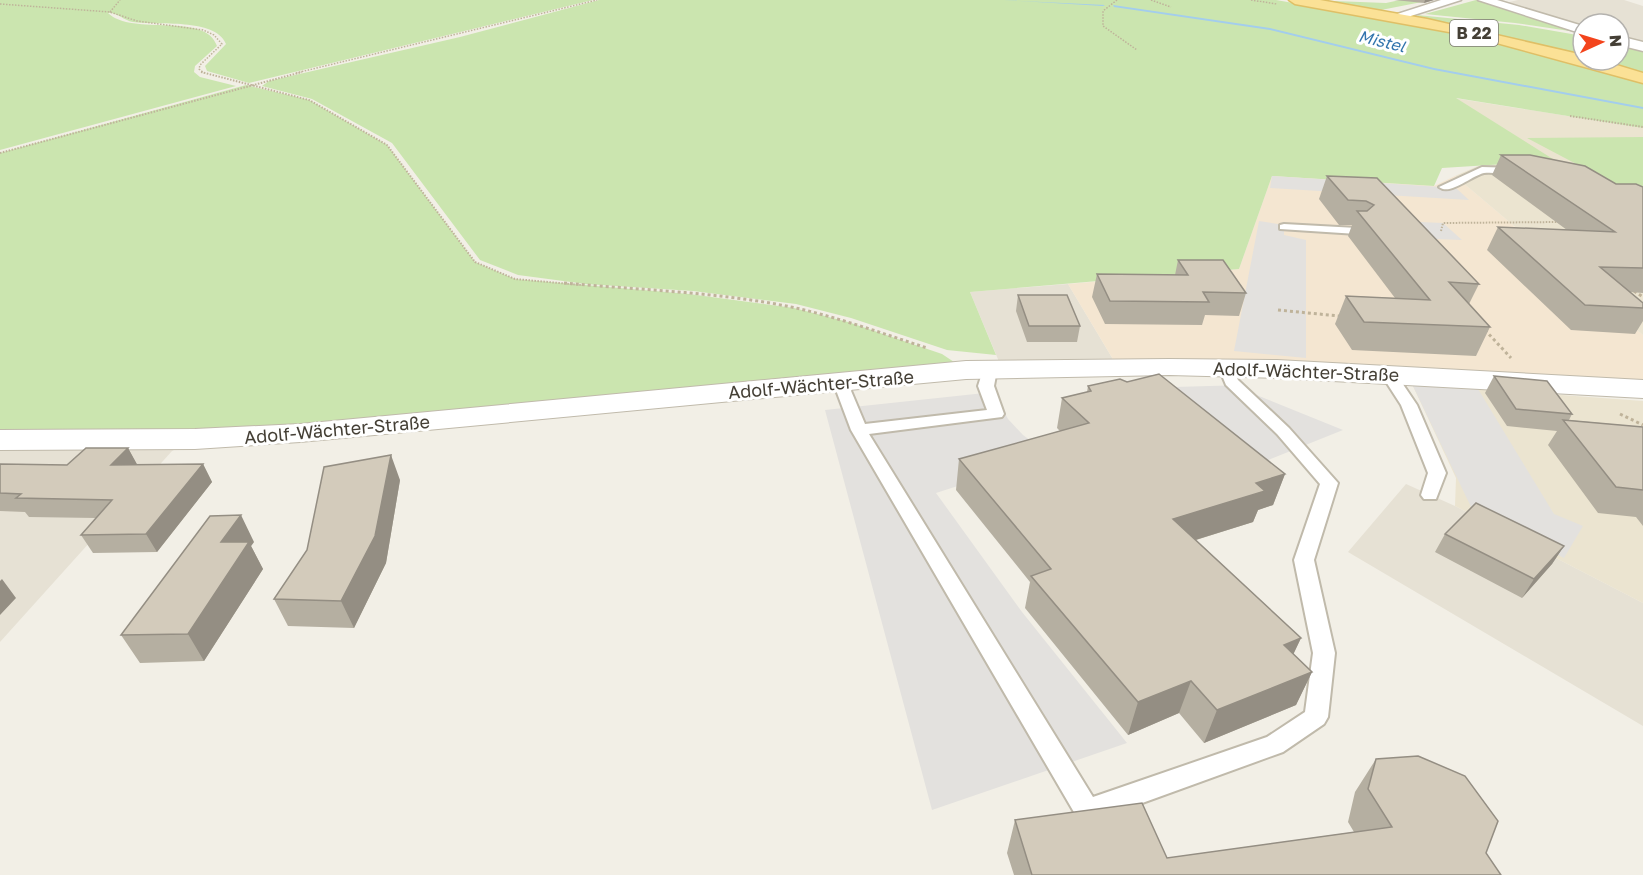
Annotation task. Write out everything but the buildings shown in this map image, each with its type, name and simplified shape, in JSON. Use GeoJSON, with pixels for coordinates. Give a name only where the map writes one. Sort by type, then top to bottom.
{"type":"FeatureCollection","features":[{"type":"Feature","properties":{"kind":"main road","name":"B 22"},"geometry":{"type":"LineString","coordinates":[[1295,0],[1395,17],[1528,45],[1643,78]]}},
{"type":"Feature","properties":{"kind":"street"},"geometry":{"type":"LineString","coordinates":[[1395,17],[1455,0]]}},
{"type":"Feature","properties":{"kind":"street"},"geometry":{"type":"LineString","coordinates":[[1489,2],[1571,26]]}},
{"type":"Feature","properties":{"kind":"street","name":"Adolf-Wächter-Straße"},"geometry":{"type":"LineString","coordinates":[[0,440],[195,439],[300,433],[978,370],[1226,368],[1389,374],[1643,389]]}},
{"type":"Feature","properties":{"kind":"lane"},"geometry":{"type":"LineString","coordinates":[[1444,187],[1482,170],[1528,171]]}},
{"type":"Feature","properties":{"kind":"lane"},"geometry":{"type":"LineString","coordinates":[[1284,227],[1357,231]]}},
{"type":"Feature","properties":{"kind":"lane"},"geometry":{"type":"LineString","coordinates":[[840,382],[859,430],[1086,811],[1275,745],[1316,717],[1324,653],[1304,560],[1329,483],[1283,431],[1231,382],[1226,368]]}},
{"type":"Feature","properties":{"kind":"lane"},"geometry":{"type":"LineString","coordinates":[[859,430],[996,414],[978,370]]}},
{"type":"Feature","properties":{"kind":"lane"},"geometry":{"type":"LineString","coordinates":[[1389,374],[1409,405],[1437,473],[1430,495]]}},
{"type":"Feature","properties":{"kind":"path"},"geometry":{"type":"LineString","coordinates":[[110,12],[120,0]]}},
{"type":"Feature","properties":{"kind":"path"},"geometry":{"type":"LineString","coordinates":[[0,153],[246,85],[459,36],[597,0]]}},
{"type":"Feature","properties":{"kind":"path"},"geometry":{"type":"LineString","coordinates":[[1117,0],[1103,11],[1103,26],[1137,50]]}},
{"type":"Feature","properties":{"kind":"path"},"geometry":{"type":"LineString","coordinates":[[1151,0],[1171,7]]}},
{"type":"Feature","properties":{"kind":"path"},"geometry":{"type":"LineString","coordinates":[[0,4],[110,12],[121,20],[183,26],[209,32],[222,44],[199,69],[207,75],[309,100],[387,145],[475,262],[515,279],[689,294],[794,308],[848,322],[942,354],[978,370]]}},
{"type":"Feature","properties":{"kind":"path"},"geometry":{"type":"LineString","coordinates":[[1569,116],[1643,127]]}},
{"type":"Feature","properties":{"kind":"path"},"geometry":{"type":"LineString","coordinates":[[1441,231],[1443,223],[1562,222]]}},
{"type":"Feature","properties":{"kind":"path"},"geometry":{"type":"LineString","coordinates":[[1626,286],[1643,297]]}},
{"type":"Feature","properties":{"kind":"path"},"geometry":{"type":"LineString","coordinates":[[1278,310],[1339,317],[1341,310]]}},
{"type":"Feature","properties":{"kind":"path"},"geometry":{"type":"LineString","coordinates":[[1480,325],[1534,383]]}},
{"type":"Feature","properties":{"kind":"shaded area"},"geometry":{"type":"Polygon","coordinates":[[[1518,0],[1624,0],[1643,6],[1643,46],[1631,42],[1631,12],[1571,12],[1571,25],[1501,4],[1518,0]]]}},
{"type":"Feature","properties":{"kind":"shaded area"},"geometry":{"type":"Polygon","coordinates":[[[1454,98],[1643,128],[1643,335],[1455,176],[1478,166],[1554,161],[1454,98]]]}},
{"type":"Feature","properties":{"kind":"shaded area"},"geometry":{"type":"Polygon","coordinates":[[[1272,176],[1434,186],[1455,176],[1643,335],[1643,386],[1114,361],[1068,284],[1239,269],[1272,176]]]}},
{"type":"Feature","properties":{"kind":"shaded area"},"geometry":{"type":"Polygon","coordinates":[[[1272,176],[1456,188],[1469,200],[1270,188],[1272,176]]]}},
{"type":"Feature","properties":{"kind":"shaded area"},"geometry":{"type":"Polygon","coordinates":[[[1348,219],[1443,223],[1462,240],[1408,238],[1348,219]]]}},
{"type":"Feature","properties":{"kind":"shaded area"},"geometry":{"type":"Polygon","coordinates":[[[1259,221],[1284,225],[1284,235],[1306,240],[1306,358],[1234,351],[1259,221]]]}},
{"type":"Feature","properties":{"kind":"shaded area"},"geometry":{"type":"Polygon","coordinates":[[[1068,284],[1114,361],[1000,364],[970,292],[1068,284]]]}},
{"type":"Feature","properties":{"kind":"shaded area"},"geometry":{"type":"Polygon","coordinates":[[[1412,384],[1643,401],[1643,603],[1455,506],[1456,478],[1412,384]]]}},
{"type":"Feature","properties":{"kind":"shaded area"},"geometry":{"type":"Polygon","coordinates":[[[1412,384],[1478,389],[1554,514],[1583,526],[1564,558],[1472,509],[1412,384]]]}},
{"type":"Feature","properties":{"kind":"shaded area"},"geometry":{"type":"Polygon","coordinates":[[[1245,385],[1249,392],[1343,430],[1238,472],[1139,388],[1245,385]]]}},
{"type":"Feature","properties":{"kind":"shaded area"},"geometry":{"type":"Polygon","coordinates":[[[994,392],[1008,419],[1023,435],[1051,456],[936,493],[1022,612],[1127,743],[932,810],[825,410],[994,392]]]}},
{"type":"Feature","properties":{"kind":"shaded area"},"geometry":{"type":"Polygon","coordinates":[[[195,439],[172,451],[0,642],[0,440],[195,439]]]}},
{"type":"Feature","properties":{"kind":"shaded area"},"geometry":{"type":"Polygon","coordinates":[[[1406,484],[1455,506],[1643,603],[1643,726],[1348,552],[1406,484]]]}},
{"type":"Feature","properties":{"kind":"green space"},"geometry":{"type":"Polygon","coordinates":[[[0,0],[593,0],[249,83],[207,71],[205,66],[226,44],[220,35],[210,30],[184,24],[133,22],[108,13],[119,20],[134,23],[199,29],[210,36],[217,46],[195,66],[194,72],[200,77],[236,86],[0,150],[0,0]]]}},
{"type":"Feature","properties":{"kind":"green space"},"geometry":{"type":"Polygon","coordinates":[[[599,0],[1276,0],[1437,28],[1571,62],[1571,72],[1607,72],[1643,82],[1643,128],[1456,98],[1556,161],[1442,168],[1434,186],[1272,176],[1239,269],[970,292],[996,355],[947,350],[851,318],[796,304],[693,291],[586,284],[518,275],[480,260],[392,143],[312,99],[262,86],[269,81],[460,37],[599,0]]]}},
{"type":"Feature","properties":{"kind":"green space"},"geometry":{"type":"Polygon","coordinates":[[[1308,0],[1386,3],[1400,0],[1432,0],[1381,10],[1308,0]]]}},
{"type":"Feature","properties":{"kind":"green space"},"geometry":{"type":"Polygon","coordinates":[[[1476,0],[1571,29],[1571,31],[1515,23],[1425,14],[1476,0]]]}},
{"type":"Feature","properties":{"kind":"green space"},"geometry":{"type":"Polygon","coordinates":[[[1417,15],[1519,25],[1571,34],[1571,55],[1424,19],[1417,15]]]}},
{"type":"Feature","properties":{"kind":"green space"},"geometry":{"type":"Polygon","coordinates":[[[1631,47],[1643,50],[1643,75],[1631,72],[1631,47]]]}},
{"type":"Feature","properties":{"kind":"green space"},"geometry":{"type":"Polygon","coordinates":[[[246,85],[309,100],[387,145],[475,262],[515,279],[689,294],[794,308],[848,322],[942,354],[966,370],[491,416],[0,440],[0,153],[246,85]]]}},
{"type":"Feature","properties":{"kind":"green space"},"geometry":{"type":"Polygon","coordinates":[[[1643,137],[1643,195],[1635,195],[1527,138],[1643,137]]]}},
{"type":"Feature","properties":{"kind":"waterway","name":"Mistel"},"geometry":{"type":"LineString","coordinates":[[1005,0],[1103,5]]}},
{"type":"Feature","properties":{"kind":"waterway","name":"Mistel"},"geometry":{"type":"LineString","coordinates":[[1114,6],[1270,29],[1434,69],[1643,108]]}}]}
